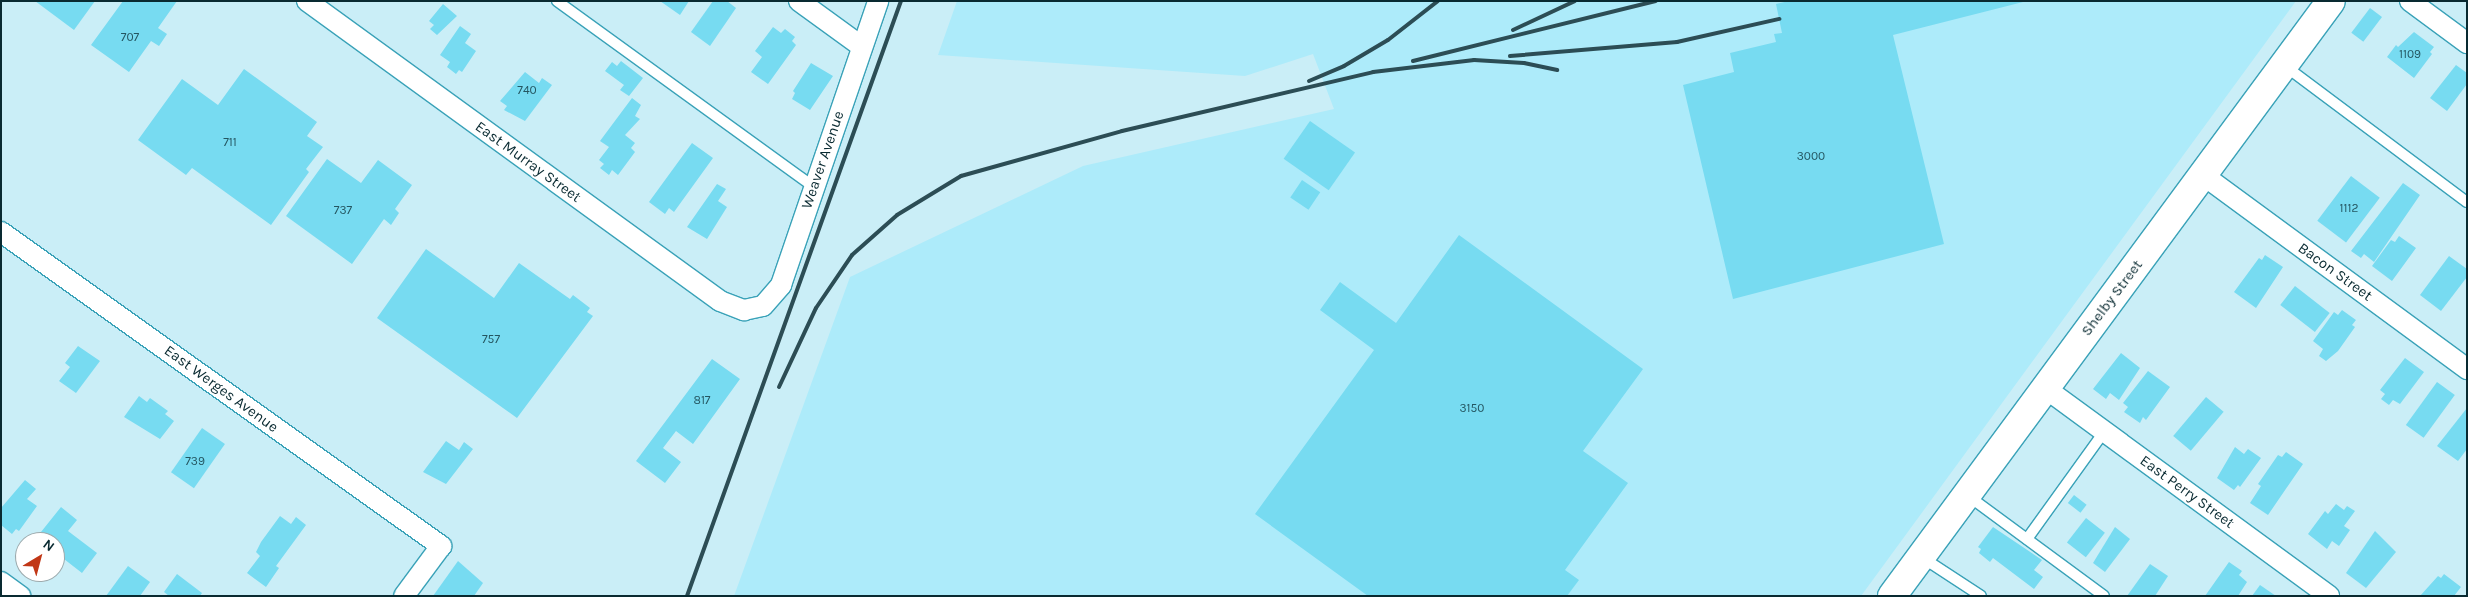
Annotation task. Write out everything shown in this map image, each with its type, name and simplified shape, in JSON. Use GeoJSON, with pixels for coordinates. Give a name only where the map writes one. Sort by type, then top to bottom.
{"type":"FeatureCollection","features":[{"type":"Feature","properties":{"kind":"main road","name":"Shelby Street"},"geometry":{"type":"LineString","coordinates":[[1892,596],[2332,1]]}},
{"type":"Feature","properties":{"kind":"street","name":"East Murray Street"},"geometry":{"type":"LineString","coordinates":[[307,1],[720,302],[730,307],[754,309]]}},
{"type":"Feature","properties":{"kind":"street"},"geometry":{"type":"LineString","coordinates":[[799,1],[861,46]]}},
{"type":"Feature","properties":{"kind":"street","name":"Weaver Avenue"},"geometry":{"type":"LineString","coordinates":[[754,309],[773,296],[781,285],[861,46],[878,1]]}},
{"type":"Feature","properties":{"kind":"street"},"geometry":{"type":"LineString","coordinates":[[2410,1],[2467,43]]}},
{"type":"Feature","properties":{"kind":"street","name":"Bacon Street"},"geometry":{"type":"LineString","coordinates":[[2203,175],[2467,369]]}},
{"type":"Feature","properties":{"kind":"street","name":"East Werges Avenue"},"geometry":{"type":"LineString","coordinates":[[1,232],[441,546],[404,596]]}},
{"type":"Feature","properties":{"kind":"street","name":"East Perry Street"},"geometry":{"type":"LineString","coordinates":[[2045,388],[2329,596]]}},
{"type":"Feature","properties":{"kind":"street"},"geometry":{"type":"LineString","coordinates":[[1,582],[20,596]]}},
{"type":"Feature","properties":{"kind":"lane"},"geometry":{"type":"LineString","coordinates":[[556,1],[814,187]]}},
{"type":"Feature","properties":{"kind":"lane"},"geometry":{"type":"LineString","coordinates":[[2284,66],[2467,202]]}},
{"type":"Feature","properties":{"kind":"lane"},"geometry":{"type":"LineString","coordinates":[[2027,539],[2104,432]]}},
{"type":"Feature","properties":{"kind":"lane"},"geometry":{"type":"LineString","coordinates":[[1967,494],[2100,595]]}},
{"type":"Feature","properties":{"kind":"lane"},"geometry":{"type":"LineString","coordinates":[[1922,557],[1981,596]]}},
{"type":"Feature","properties":{"kind":"shaded area"},"geometry":{"type":"Polygon","coordinates":[[[957,1],[2296,1],[1861,596],[734,596],[850,277],[1083,166],[1334,109],[1313,54],[1245,76],[938,55],[957,1]]]}},
{"type":"Feature","properties":{"kind":"building"},"geometry":{"type":"Polygon","coordinates":[[[35,1],[95,1],[74,30],[35,1]]]}},
{"type":"Feature","properties":{"kind":"building"},"geometry":{"type":"Polygon","coordinates":[[[123,1],[177,1],[158,28],[167,34],[159,46],[151,41],[129,72],[91,45],[123,1]]]}},
{"type":"Feature","properties":{"kind":"building"},"geometry":{"type":"Polygon","coordinates":[[[660,1],[689,1],[680,15],[660,1]]]}},
{"type":"Feature","properties":{"kind":"building"},"geometry":{"type":"Polygon","coordinates":[[[713,1],[727,1],[736,8],[710,46],[691,32],[713,1]]]}},
{"type":"Feature","properties":{"kind":"building"},"geometry":{"type":"Polygon","coordinates":[[[1789,1],[2023,2],[1893,35],[1944,244],[1733,299],[1683,85],[1734,72],[1730,53],[1776,42],[1774,34],[1782,33],[1776,4],[1789,1]]]}},
{"type":"Feature","properties":{"kind":"building"},"geometry":{"type":"Polygon","coordinates":[[[443,4],[457,16],[437,35],[430,29],[434,25],[429,21],[443,4]]]}},
{"type":"Feature","properties":{"kind":"building"},"geometry":{"type":"Polygon","coordinates":[[[2370,8],[2382,17],[2363,42],[2351,33],[2370,8]]]}},
{"type":"Feature","properties":{"kind":"building"},"geometry":{"type":"Polygon","coordinates":[[[460,26],[471,34],[465,43],[476,51],[462,72],[459,70],[456,74],[447,67],[450,62],[440,55],[460,26]]]}},
{"type":"Feature","properties":{"kind":"building"},"geometry":{"type":"Polygon","coordinates":[[[773,27],[781,33],[785,29],[795,37],[792,41],[796,45],[768,84],[751,72],[762,57],[755,51],[773,27]]]}},
{"type":"Feature","properties":{"kind":"building"},"geometry":{"type":"Polygon","coordinates":[[[2414,32],[2434,47],[2430,52],[2432,54],[2414,78],[2387,57],[2396,45],[2398,47],[2414,32]]]}},
{"type":"Feature","properties":{"kind":"building"},"geometry":{"type":"Polygon","coordinates":[[[621,61],[643,78],[629,96],[620,90],[624,85],[605,71],[612,62],[617,66],[621,61]]]}},
{"type":"Feature","properties":{"kind":"building"},"geometry":{"type":"Polygon","coordinates":[[[811,63],[833,76],[810,110],[792,99],[795,93],[793,91],[811,63]]]}},
{"type":"Feature","properties":{"kind":"building"},"geometry":{"type":"Polygon","coordinates":[[[2456,65],[2467,73],[2467,84],[2447,111],[2430,98],[2456,65]]]}},
{"type":"Feature","properties":{"kind":"building"},"geometry":{"type":"Polygon","coordinates":[[[244,69],[317,122],[307,136],[323,147],[306,169],[309,172],[271,225],[192,168],[186,175],[138,140],[182,79],[218,105],[244,69]]]}},
{"type":"Feature","properties":{"kind":"building"},"geometry":{"type":"Polygon","coordinates":[[[525,72],[539,83],[542,78],[552,85],[525,121],[504,110],[507,106],[500,101],[525,72]]]}},
{"type":"Feature","properties":{"kind":"building"},"geometry":{"type":"Polygon","coordinates":[[[632,98],[641,105],[635,116],[640,119],[625,135],[635,143],[631,148],[635,152],[618,175],[612,170],[609,175],[600,168],[604,164],[599,160],[609,147],[600,141],[632,98]]]}},
{"type":"Feature","properties":{"kind":"building"},"geometry":{"type":"Polygon","coordinates":[[[1310,121],[1355,153],[1329,190],[1284,159],[1310,121]]]}},
{"type":"Feature","properties":{"kind":"building"},"geometry":{"type":"Polygon","coordinates":[[[692,143],[713,158],[674,212],[669,208],[665,214],[649,202],[692,143]]]}},
{"type":"Feature","properties":{"kind":"building"},"geometry":{"type":"Polygon","coordinates":[[[327,159],[361,183],[378,160],[412,185],[395,209],[399,213],[391,225],[384,219],[352,264],[286,216],[327,159]]]}},
{"type":"Feature","properties":{"kind":"building"},"geometry":{"type":"Polygon","coordinates":[[[2351,176],[2380,198],[2346,242],[2317,221],[2351,176]]]}},
{"type":"Feature","properties":{"kind":"building"},"geometry":{"type":"Polygon","coordinates":[[[1302,180],[1320,192],[1308,210],[1290,197],[1302,180]]]}},
{"type":"Feature","properties":{"kind":"building"},"geometry":{"type":"Polygon","coordinates":[[[2403,183],[2420,195],[2374,262],[2364,254],[2361,258],[2351,251],[2403,183]]]}},
{"type":"Feature","properties":{"kind":"building"},"geometry":{"type":"Polygon","coordinates":[[[717,184],[726,189],[718,201],[727,207],[707,239],[687,227],[717,184]]]}},
{"type":"Feature","properties":{"kind":"building"},"geometry":{"type":"Polygon","coordinates":[[[1459,235],[1643,369],[1583,451],[1628,483],[1565,570],[1579,580],[1567,596],[1368,596],[1255,514],[1374,350],[1320,310],[1340,282],[1396,323],[1459,235]]]}},
{"type":"Feature","properties":{"kind":"building"},"geometry":{"type":"Polygon","coordinates":[[[2399,236],[2416,248],[2392,281],[2372,266],[2391,240],[2395,242],[2399,236]]]}},
{"type":"Feature","properties":{"kind":"building"},"geometry":{"type":"Polygon","coordinates":[[[426,249],[494,298],[519,263],[570,299],[573,295],[590,308],[587,312],[593,316],[517,418],[377,318],[426,249]]]}},
{"type":"Feature","properties":{"kind":"building"},"geometry":{"type":"Polygon","coordinates":[[[2265,255],[2283,267],[2256,308],[2234,292],[2259,258],[2262,260],[2265,255]]]}},
{"type":"Feature","properties":{"kind":"building"},"geometry":{"type":"Polygon","coordinates":[[[2449,256],[2467,269],[2467,277],[2441,311],[2420,295],[2449,256]]]}},
{"type":"Feature","properties":{"kind":"building"},"geometry":{"type":"Polygon","coordinates":[[[2295,286],[2330,313],[2315,332],[2280,305],[2295,286]]]}},
{"type":"Feature","properties":{"kind":"building"},"geometry":{"type":"Polygon","coordinates":[[[2342,310],[2356,320],[2352,325],[2355,327],[2338,351],[2326,361],[2319,356],[2323,349],[2313,341],[2334,312],[2338,315],[2342,310]]]}},
{"type":"Feature","properties":{"kind":"building"},"geometry":{"type":"Polygon","coordinates":[[[78,346],[100,361],[76,393],[59,381],[70,367],[65,363],[78,346]]]}},
{"type":"Feature","properties":{"kind":"building"},"geometry":{"type":"Polygon","coordinates":[[[2121,353],[2140,368],[2119,400],[2110,393],[2106,399],[2093,389],[2121,353]]]}},
{"type":"Feature","properties":{"kind":"building"},"geometry":{"type":"Polygon","coordinates":[[[2405,358],[2424,372],[2400,404],[2393,400],[2389,405],[2381,399],[2385,394],[2380,390],[2405,358]]]}},
{"type":"Feature","properties":{"kind":"building"},"geometry":{"type":"Polygon","coordinates":[[[712,359],[740,379],[693,444],[676,431],[663,448],[681,462],[665,483],[636,461],[712,359]]]}},
{"type":"Feature","properties":{"kind":"building"},"geometry":{"type":"Polygon","coordinates":[[[2148,371],[2170,387],[2146,420],[2143,417],[2140,423],[2124,412],[2128,407],[2123,403],[2148,371]]]}},
{"type":"Feature","properties":{"kind":"building"},"geometry":{"type":"Polygon","coordinates":[[[2437,382],[2455,395],[2424,438],[2406,425],[2437,382]]]}},
{"type":"Feature","properties":{"kind":"building"},"geometry":{"type":"Polygon","coordinates":[[[139,396],[147,402],[150,398],[168,411],[165,414],[174,421],[160,439],[124,417],[139,396]]]}},
{"type":"Feature","properties":{"kind":"building"},"geometry":{"type":"Polygon","coordinates":[[[2206,397],[2224,412],[2191,451],[2173,436],[2206,397]]]}},
{"type":"Feature","properties":{"kind":"building"},"geometry":{"type":"Polygon","coordinates":[[[2467,408],[2467,449],[2458,461],[2437,446],[2467,408]]]}},
{"type":"Feature","properties":{"kind":"building"},"geometry":{"type":"Polygon","coordinates":[[[202,428],[225,444],[194,488],[171,472],[202,428]]]}},
{"type":"Feature","properties":{"kind":"building"},"geometry":{"type":"Polygon","coordinates":[[[446,441],[459,450],[464,442],[473,449],[446,484],[423,472],[446,441]]]}},
{"type":"Feature","properties":{"kind":"building"},"geometry":{"type":"Polygon","coordinates":[[[2235,447],[2244,454],[2248,449],[2261,458],[2240,487],[2238,485],[2234,490],[2217,478],[2235,447]]]}},
{"type":"Feature","properties":{"kind":"building"},"geometry":{"type":"Polygon","coordinates":[[[2286,452],[2303,464],[2268,515],[2250,503],[2261,486],[2258,484],[2278,455],[2282,457],[2286,452]]]}},
{"type":"Feature","properties":{"kind":"building"},"geometry":{"type":"Polygon","coordinates":[[[25,480],[36,489],[27,499],[37,506],[19,531],[16,529],[12,534],[1,525],[1,508],[25,480]]]}},
{"type":"Feature","properties":{"kind":"building"},"geometry":{"type":"Polygon","coordinates":[[[2074,495],[2087,505],[2080,513],[2068,503],[2074,495]]]}},
{"type":"Feature","properties":{"kind":"building"},"geometry":{"type":"Polygon","coordinates":[[[2336,504],[2344,510],[2347,506],[2355,511],[2344,526],[2350,530],[2339,546],[2332,541],[2327,549],[2308,534],[2325,511],[2328,514],[2336,504]]]}},
{"type":"Feature","properties":{"kind":"building"},"geometry":{"type":"Polygon","coordinates":[[[61,507],[77,520],[68,531],[97,553],[82,573],[65,560],[65,532],[41,532],[61,507]]]}},
{"type":"Feature","properties":{"kind":"building"},"geometry":{"type":"Polygon","coordinates":[[[280,516],[291,524],[296,517],[306,525],[276,566],[279,568],[266,587],[247,573],[260,556],[256,552],[261,542],[280,516]]]}},
{"type":"Feature","properties":{"kind":"building"},"geometry":{"type":"Polygon","coordinates":[[[2086,518],[2105,533],[2086,557],[2067,542],[2086,518]]]}},
{"type":"Feature","properties":{"kind":"building"},"geometry":{"type":"Polygon","coordinates":[[[1993,527],[2042,560],[2034,570],[2043,577],[2034,589],[1993,558],[1990,562],[1979,553],[1981,549],[1978,547],[1993,527]]]}},
{"type":"Feature","properties":{"kind":"building"},"geometry":{"type":"Polygon","coordinates":[[[2115,527],[2130,539],[2105,572],[2093,563],[2115,527]]]}},
{"type":"Feature","properties":{"kind":"building"},"geometry":{"type":"Polygon","coordinates":[[[2375,531],[2396,552],[2366,588],[2346,573],[2375,531]]]}},
{"type":"Feature","properties":{"kind":"building"},"geometry":{"type":"Polygon","coordinates":[[[458,561],[483,583],[474,596],[433,596],[458,561]]]}},
{"type":"Feature","properties":{"kind":"building"},"geometry":{"type":"Polygon","coordinates":[[[2229,562],[2242,571],[2239,575],[2247,582],[2238,596],[2205,596],[2229,562]]]}},
{"type":"Feature","properties":{"kind":"building"},"geometry":{"type":"Polygon","coordinates":[[[2150,564],[2168,576],[2155,596],[2127,596],[2150,564]]]}},
{"type":"Feature","properties":{"kind":"building"},"geometry":{"type":"Polygon","coordinates":[[[128,566],[150,582],[140,596],[106,596],[128,566]]]}},
{"type":"Feature","properties":{"kind":"building"},"geometry":{"type":"Polygon","coordinates":[[[177,574],[202,593],[200,596],[169,596],[164,592],[177,574]]]}},
{"type":"Feature","properties":{"kind":"building"},"geometry":{"type":"Polygon","coordinates":[[[2444,574],[2461,587],[2454,596],[2420,596],[2438,576],[2441,578],[2444,574]]]}},
{"type":"Feature","properties":{"kind":"building"},"geometry":{"type":"Polygon","coordinates":[[[2260,585],[2276,596],[2252,596],[2260,585]]]}},
{"type":"Feature","properties":{"kind":"railway"},"geometry":{"type":"LineString","coordinates":[[687,596],[901,1]]}},
{"type":"Feature","properties":{"kind":"railway"},"geometry":{"type":"LineString","coordinates":[[1309,81],[1344,66],[1388,40],[1438,1]]}},
{"type":"Feature","properties":{"kind":"railway"},"geometry":{"type":"LineString","coordinates":[[1513,30],[1575,1]]}},
{"type":"Feature","properties":{"kind":"railway"},"geometry":{"type":"LineString","coordinates":[[1413,61],[1656,1]]}},
{"type":"Feature","properties":{"kind":"railway"},"geometry":{"type":"LineString","coordinates":[[1510,56],[1677,42],[1779,19]]}},
{"type":"Feature","properties":{"kind":"railway"},"geometry":{"type":"LineString","coordinates":[[779,387],[816,308],[852,255],[897,215],[961,176],[1122,131],[1373,72],[1474,60],[1524,63],[1557,70]]}}]}
